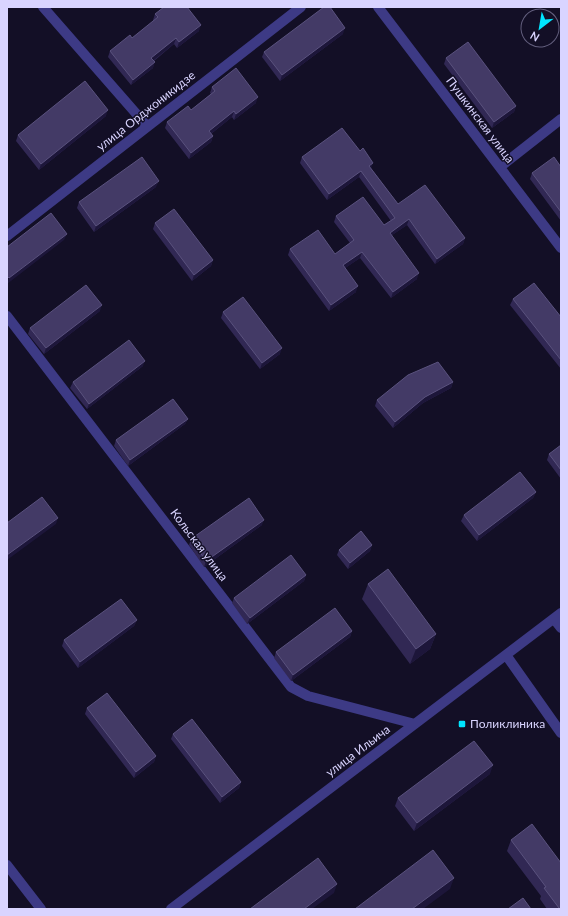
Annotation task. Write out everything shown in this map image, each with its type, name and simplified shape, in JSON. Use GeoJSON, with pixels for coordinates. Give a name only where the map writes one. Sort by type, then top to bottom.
{"type":"FeatureCollection","features":[{"type":"Feature","properties":{"kind":"street"},"geometry":{"type":"LineString","coordinates":[[43,7],[147,126]]}},
{"type":"Feature","properties":{"kind":"street","name":"улица Орджоникидзе"},"geometry":{"type":"LineString","coordinates":[[7,236],[301,7]]}},
{"type":"Feature","properties":{"kind":"street","name":"Пушкинская улица"},"geometry":{"type":"LineString","coordinates":[[378,7],[561,248]]}},
{"type":"Feature","properties":{"kind":"street"},"geometry":{"type":"LineString","coordinates":[[500,167],[561,119]]}},
{"type":"Feature","properties":{"kind":"street","name":"Кольская улица"},"geometry":{"type":"LineString","coordinates":[[7,316],[291,687],[308,696],[415,724]]}},
{"type":"Feature","properties":{"kind":"street"},"geometry":{"type":"LineString","coordinates":[[557,616],[561,628]]}},
{"type":"Feature","properties":{"kind":"street","name":"улица Ильича"},"geometry":{"type":"LineString","coordinates":[[171,909],[557,616]]}},
{"type":"Feature","properties":{"kind":"street"},"geometry":{"type":"LineString","coordinates":[[506,655],[561,733]]}},
{"type":"Feature","properties":{"kind":"street"},"geometry":{"type":"LineString","coordinates":[[7,865],[40,909]]}},
{"type":"Feature","properties":{"kind":"building"},"geometry":{"type":"Polygon","coordinates":[[[164,7],[187,7],[201,25],[179,42],[176,38],[151,58],[155,62],[133,80],[110,51],[130,35],[132,38],[158,17],[155,14],[164,7]]]}},
{"type":"Feature","properties":{"kind":"building"},"geometry":{"type":"Polygon","coordinates":[[[324,7],[330,7],[345,28],[282,75],[264,52],[324,7]]]}},
{"type":"Feature","properties":{"kind":"building"},"geometry":{"type":"Polygon","coordinates":[[[468,42],[516,106],[494,122],[446,58],[468,42]]]}},
{"type":"Feature","properties":{"kind":"building"},"geometry":{"type":"Polygon","coordinates":[[[236,68],[258,97],[236,114],[234,111],[209,131],[213,136],[191,153],[167,122],[188,106],[191,110],[215,91],[212,87],[236,68]]]}},
{"type":"Feature","properties":{"kind":"building"},"geometry":{"type":"Polygon","coordinates":[[[85,81],[108,110],[41,164],[18,135],[85,81]]]}},
{"type":"Feature","properties":{"kind":"building"},"geometry":{"type":"Polygon","coordinates":[[[342,128],[360,151],[363,148],[373,163],[369,166],[398,204],[425,185],[465,238],[437,259],[409,219],[390,233],[419,273],[393,292],[362,252],[343,265],[358,286],[331,305],[290,249],[318,230],[335,254],[354,240],[336,216],[363,197],[384,225],[395,218],[361,171],[329,194],[302,157],[342,128]]]}},
{"type":"Feature","properties":{"kind":"building"},"geometry":{"type":"Polygon","coordinates":[[[142,157],[159,181],[96,226],[79,202],[142,157]]]}},
{"type":"Feature","properties":{"kind":"building"},"geometry":{"type":"Polygon","coordinates":[[[554,157],[561,167],[561,212],[532,173],[554,157]]]}},
{"type":"Feature","properties":{"kind":"building"},"geometry":{"type":"Polygon","coordinates":[[[174,209],[213,260],[194,275],[155,223],[174,209]]]}},
{"type":"Feature","properties":{"kind":"building"},"geometry":{"type":"Polygon","coordinates":[[[51,213],[67,234],[9,278],[7,276],[7,247],[51,213]]]}},
{"type":"Feature","properties":{"kind":"building"},"geometry":{"type":"Polygon","coordinates":[[[534,283],[561,317],[561,360],[513,299],[534,283]]]}},
{"type":"Feature","properties":{"kind":"building"},"geometry":{"type":"Polygon","coordinates":[[[86,285],[102,305],[46,348],[30,328],[86,285]]]}},
{"type":"Feature","properties":{"kind":"building"},"geometry":{"type":"Polygon","coordinates":[[[243,297],[282,348],[262,363],[223,312],[243,297]]]}},
{"type":"Feature","properties":{"kind":"building"},"geometry":{"type":"Polygon","coordinates":[[[129,340],[145,361],[89,404],[73,382],[129,340]]]}},
{"type":"Feature","properties":{"kind":"building"},"geometry":{"type":"Polygon","coordinates":[[[438,362],[453,382],[425,397],[395,422],[377,400],[408,375],[438,362]]]}},
{"type":"Feature","properties":{"kind":"building"},"geometry":{"type":"Polygon","coordinates":[[[173,399],[188,419],[130,460],[116,440],[173,399]]]}},
{"type":"Feature","properties":{"kind":"building"},"geometry":{"type":"Polygon","coordinates":[[[561,445],[561,470],[549,454],[561,445]]]}},
{"type":"Feature","properties":{"kind":"building"},"geometry":{"type":"Polygon","coordinates":[[[520,472],[536,492],[479,535],[464,515],[520,472]]]}},
{"type":"Feature","properties":{"kind":"building"},"geometry":{"type":"Polygon","coordinates":[[[42,497],[58,518],[7,555],[7,523],[42,497]]]}},
{"type":"Feature","properties":{"kind":"building"},"geometry":{"type":"Polygon","coordinates":[[[249,498],[264,520],[206,561],[191,539],[249,498]]]}},
{"type":"Feature","properties":{"kind":"building"},"geometry":{"type":"Polygon","coordinates":[[[361,531],[372,545],[350,563],[339,550],[361,531]]]}},
{"type":"Feature","properties":{"kind":"building"},"geometry":{"type":"Polygon","coordinates":[[[291,555],[306,575],[250,618],[234,598],[291,555]]]}},
{"type":"Feature","properties":{"kind":"building"},"geometry":{"type":"Polygon","coordinates":[[[388,569],[436,634],[416,649],[368,584],[388,569]]]}},
{"type":"Feature","properties":{"kind":"building"},"geometry":{"type":"Polygon","coordinates":[[[121,599],[137,620],[80,662],[64,640],[121,599]]]}},
{"type":"Feature","properties":{"kind":"building"},"geometry":{"type":"Polygon","coordinates":[[[335,608],[352,631],[293,675],[276,652],[335,608]]]}},
{"type":"Feature","properties":{"kind":"building"},"geometry":{"type":"Polygon","coordinates":[[[107,693],[156,756],[136,772],[87,708],[107,693]]]}},
{"type":"Feature","properties":{"kind":"building"},"geometry":{"type":"Polygon","coordinates":[[[192,719],[241,782],[222,797],[173,734],[192,719]]]}},
{"type":"Feature","properties":{"kind":"building"},"geometry":{"type":"Polygon","coordinates":[[[474,741],[493,765],[417,823],[398,798],[474,741]]]}},
{"type":"Feature","properties":{"kind":"building"},"geometry":{"type":"Polygon","coordinates":[[[532,824],[561,863],[561,909],[557,909],[559,908],[544,888],[546,887],[511,840],[532,824]]]}},
{"type":"Feature","properties":{"kind":"building"},"geometry":{"type":"Polygon","coordinates":[[[433,850],[454,878],[412,909],[355,909],[433,850]]]}},
{"type":"Feature","properties":{"kind":"building"},"geometry":{"type":"Polygon","coordinates":[[[318,858],[337,884],[304,909],[250,909],[318,858]]]}},
{"type":"Feature","properties":{"kind":"building"},"geometry":{"type":"Polygon","coordinates":[[[523,898],[531,909],[508,909],[523,898]]]}},
{"type":"Feature","properties":{"kind":"place","name":"Поликлиника"},"geometry":{"type":"Point","coordinates":[462,724]}}]}
